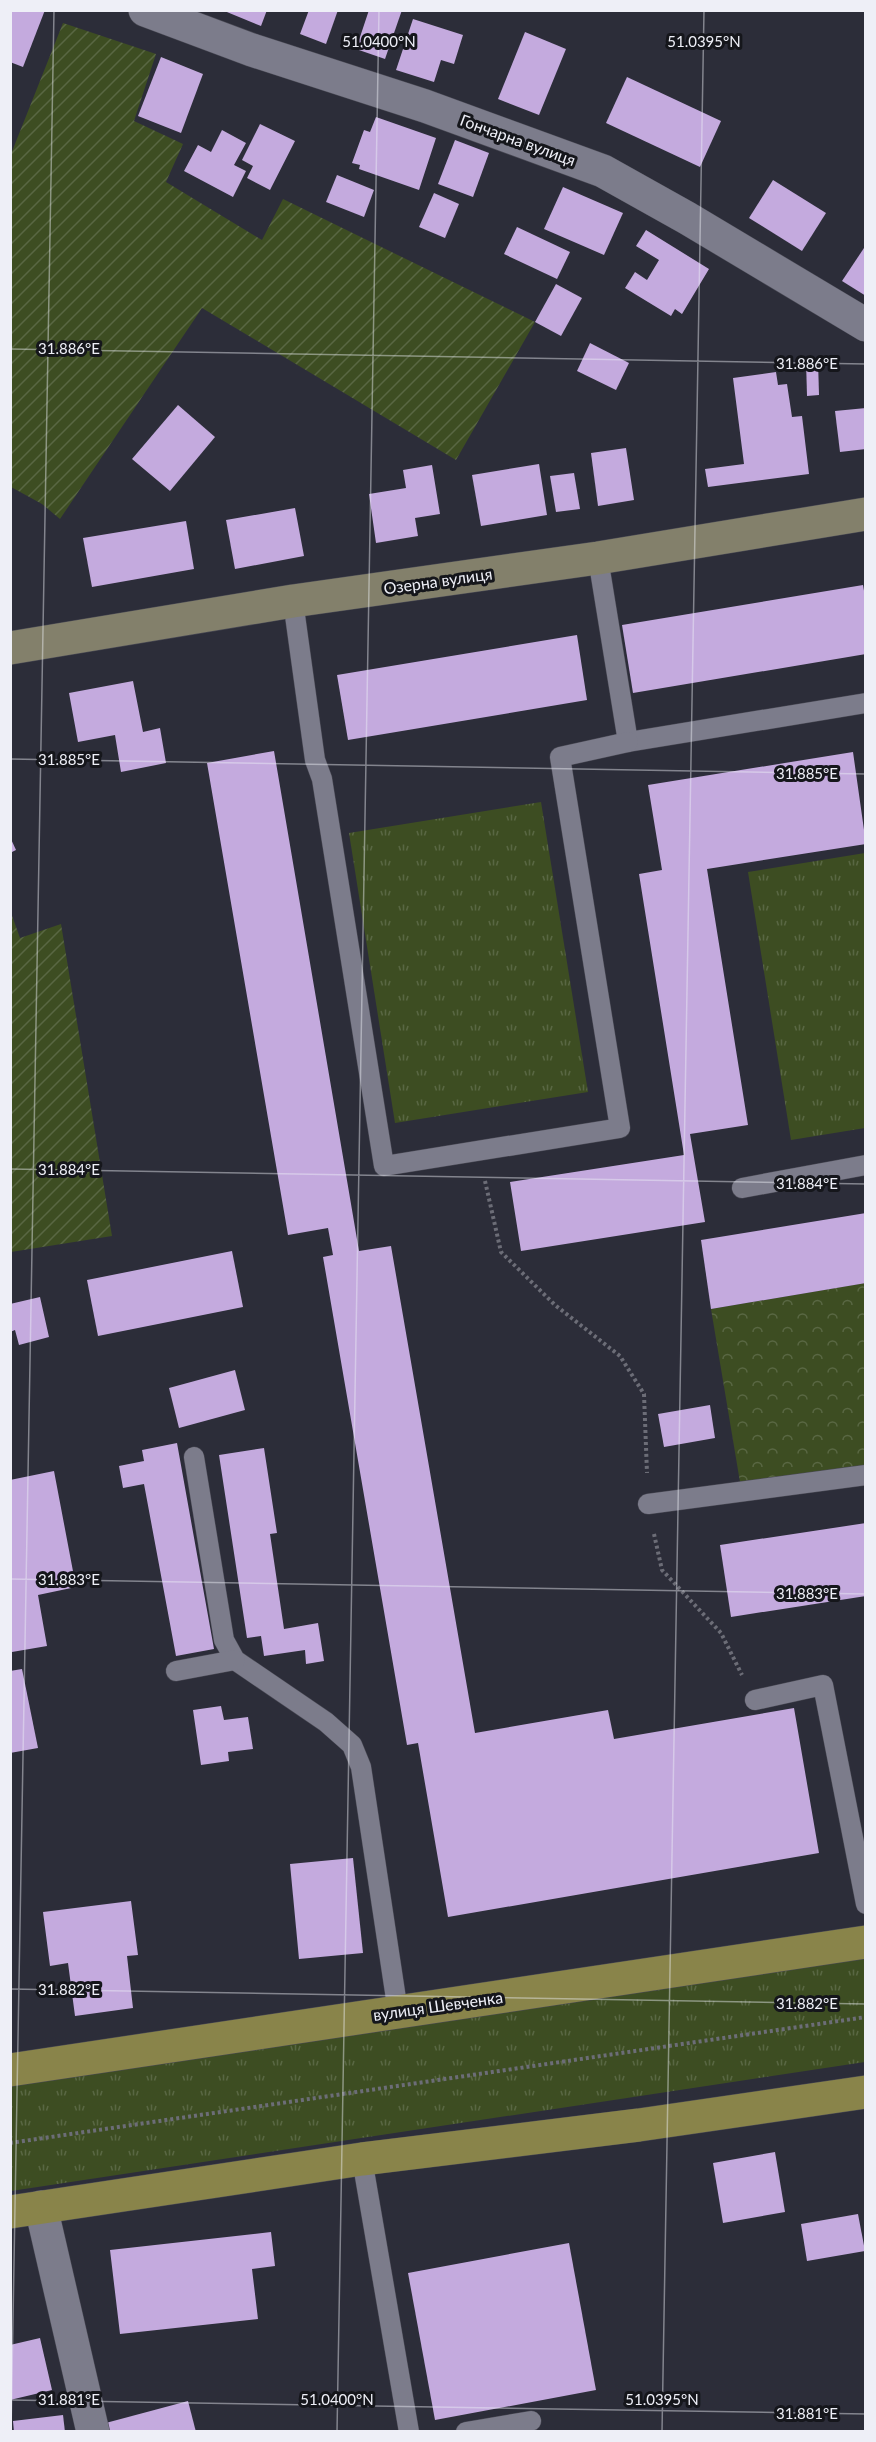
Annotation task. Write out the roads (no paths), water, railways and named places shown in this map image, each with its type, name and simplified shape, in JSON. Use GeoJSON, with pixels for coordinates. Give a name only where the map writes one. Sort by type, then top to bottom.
{"type":"FeatureCollection","features":[{"type":"Feature","properties":{"kind":"main road","name":"вулиця Шевченка"},"geometry":{"type":"LineString","coordinates":[[10,2070],[866,1942]]}},
{"type":"Feature","properties":{"kind":"main road"},"geometry":{"type":"LineString","coordinates":[[26,2210],[362,2159],[639,2126],[866,2092]]}},
{"type":"Feature","properties":{"kind":"street","name":"Гончарна вулиця"},"geometry":{"type":"LineString","coordinates":[[145,10],[252,50],[425,106],[603,171],[687,218],[866,325]]}},
{"type":"Feature","properties":{"kind":"street","name":"Озерна вулиця"},"geometry":{"type":"LineString","coordinates":[[10,648],[292,601],[598,558],[866,514]]}},
{"type":"Feature","properties":{"kind":"street"},"geometry":{"type":"LineString","coordinates":[[26,2210],[93,2432]]}},
{"type":"Feature","properties":{"kind":"lane"},"geometry":{"type":"LineString","coordinates":[[598,558],[628,742]]}},
{"type":"Feature","properties":{"kind":"lane"},"geometry":{"type":"LineString","coordinates":[[292,601],[315,760],[322,779],[384,1166],[620,1128],[560,757],[628,742],[866,703]]}},
{"type":"Feature","properties":{"kind":"lane"},"geometry":{"type":"LineString","coordinates":[[742,1188],[866,1165]]}},
{"type":"Feature","properties":{"kind":"lane"},"geometry":{"type":"LineString","coordinates":[[194,1457],[224,1640],[235,1660],[326,1722],[352,1745],[361,1767],[398,2012]]}},
{"type":"Feature","properties":{"kind":"lane"},"geometry":{"type":"LineString","coordinates":[[648,1504],[866,1475]]}},
{"type":"Feature","properties":{"kind":"lane"},"geometry":{"type":"LineString","coordinates":[[176,1671],[235,1660]]}},
{"type":"Feature","properties":{"kind":"lane"},"geometry":{"type":"LineString","coordinates":[[755,1700],[823,1685],[866,1904]]}},
{"type":"Feature","properties":{"kind":"lane"},"geometry":{"type":"LineString","coordinates":[[362,2159],[410,2432]]}},
{"type":"Feature","properties":{"kind":"lane"},"geometry":{"type":"LineString","coordinates":[[466,2432],[531,2421]]}}]}
